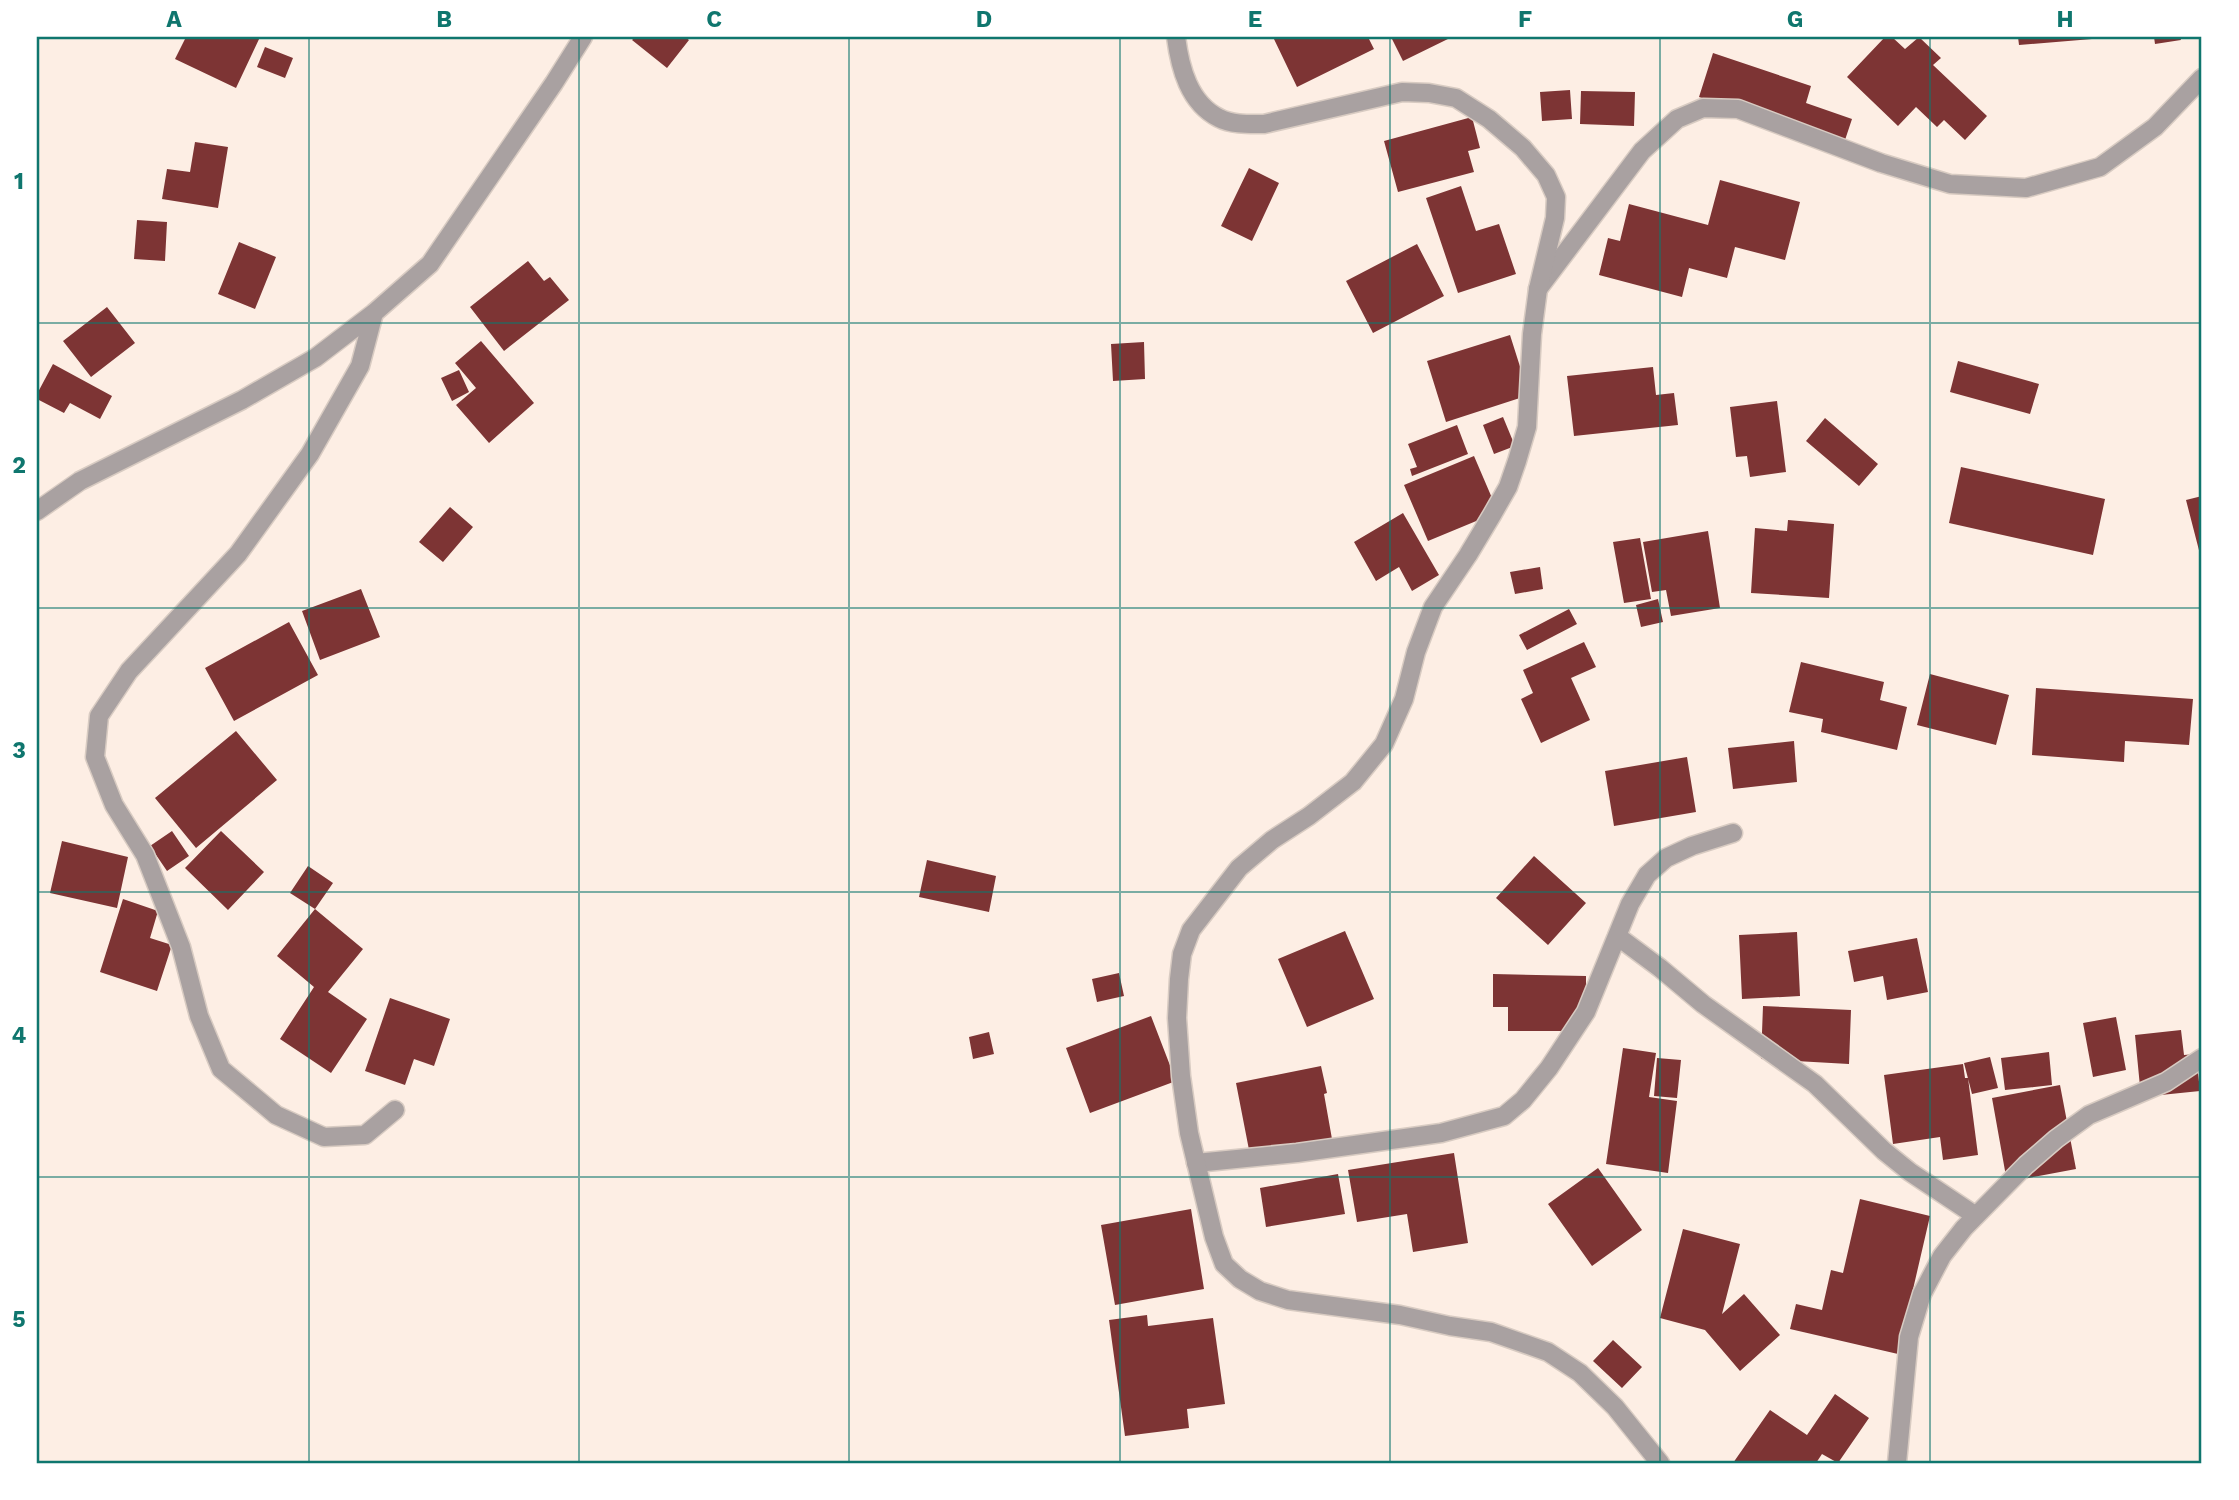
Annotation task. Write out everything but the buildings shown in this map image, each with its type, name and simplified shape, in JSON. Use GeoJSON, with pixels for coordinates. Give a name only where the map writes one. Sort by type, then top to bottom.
{"type":"FeatureCollection","features":[{"type":"Feature","properties":{"kind":"street"},"geometry":{"type":"LineString","coordinates":[[37,511],[80,481],[242,400],[315,358],[374,313],[430,264],[583,37]]}},
{"type":"Feature","properties":{"kind":"street"},"geometry":{"type":"LineString","coordinates":[[1176,37],[1185,80],[1199,104],[1220,119],[1243,124],[1264,124],[1402,92],[1456,98],[1489,119],[1531,157],[1546,175],[1556,197],[1555,218],[1538,289],[1532,334],[1527,427],[1517,461],[1508,487],[1492,515],[1433,607],[1416,652],[1404,699],[1384,744],[1353,782],[1272,840],[1239,868],[1191,930],[1182,954],[1177,1018],[1181,1076],[1196,1163],[1214,1237],[1224,1264],[1240,1279],[1260,1291],[1288,1300],[1400,1315],[1491,1332],[1548,1352],[1580,1373],[1615,1407],[1660,1463]]}},
{"type":"Feature","properties":{"kind":"street"},"geometry":{"type":"LineString","coordinates":[[1538,289],[1642,152],[1677,119],[1703,108],[1738,109],[1881,163],[1950,184],[2026,188],[2100,167],[2155,127],[2202,78]]}},
{"type":"Feature","properties":{"kind":"street"},"geometry":{"type":"LineString","coordinates":[[374,313],[360,366],[310,454],[238,554],[129,671],[99,716],[95,757],[114,805],[145,855],[181,947],[199,1016],[221,1069],[276,1115],[324,1137],[365,1135],[395,1110]]}},
{"type":"Feature","properties":{"kind":"street"},"geometry":{"type":"LineString","coordinates":[[1196,1163],[1297,1153],[1441,1133],[1504,1116],[1524,1100],[1586,1012],[1630,904],[1647,876],[1666,858],[1732,833]]}},
{"type":"Feature","properties":{"kind":"street"},"geometry":{"type":"LineString","coordinates":[[1617,936],[1713,1011],[1815,1084],[1884,1151],[1910,1172],[1976,1216]]}},
{"type":"Feature","properties":{"kind":"street"},"geometry":{"type":"LineString","coordinates":[[1897,1463],[1909,1336],[1922,1294],[1942,1255],[2026,1165],[2056,1139],[2089,1115],[2166,1082],[2202,1058]]}}]}
